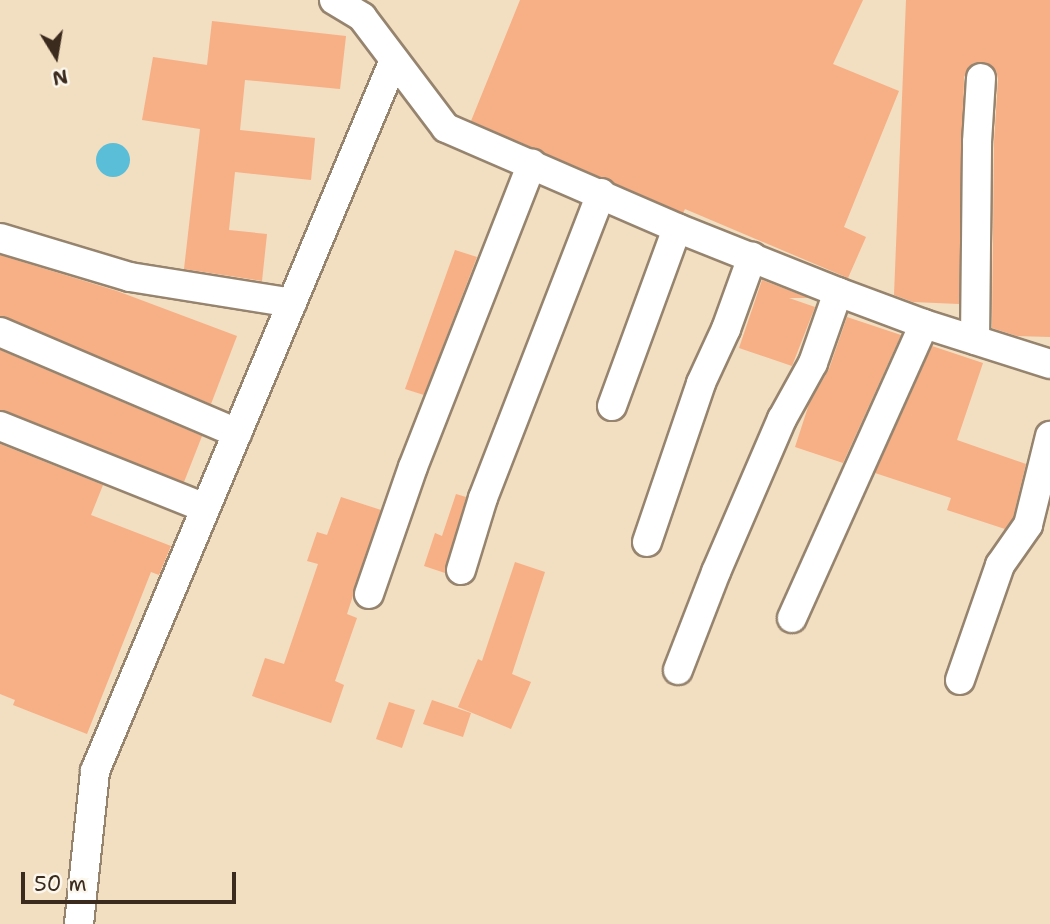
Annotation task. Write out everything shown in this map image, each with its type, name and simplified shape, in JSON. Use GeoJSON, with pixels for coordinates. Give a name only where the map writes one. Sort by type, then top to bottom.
{"type":"FeatureCollection","features":[{"type":"Feature","properties":{"kind":"street"},"geometry":{"type":"LineString","coordinates":[[334,0],[362,17],[446,128],[677,228],[838,292],[924,324],[1050,363]]}},
{"type":"Feature","properties":{"kind":"street"},"geometry":{"type":"LineString","coordinates":[[79,924],[95,771],[394,60]]}},
{"type":"Feature","properties":{"kind":"street"},"geometry":{"type":"LineString","coordinates":[[975,341],[977,142],[981,78]]}},
{"type":"Feature","properties":{"kind":"street"},"geometry":{"type":"LineString","coordinates":[[369,594],[418,454],[532,164]]}},
{"type":"Feature","properties":{"kind":"street"},"geometry":{"type":"LineString","coordinates":[[461,570],[483,498],[601,194]]}},
{"type":"Feature","properties":{"kind":"street"},"geometry":{"type":"LineString","coordinates":[[612,406],[677,228]]}},
{"type":"Feature","properties":{"kind":"street"},"geometry":{"type":"LineString","coordinates":[[0,238],[130,277],[292,303]]}},
{"type":"Feature","properties":{"kind":"street"},"geometry":{"type":"LineString","coordinates":[[647,542],[701,383],[726,329],[752,257]]}},
{"type":"Feature","properties":{"kind":"street"},"geometry":{"type":"LineString","coordinates":[[678,670],[716,572],[782,419],[813,363],[838,292]]}},
{"type":"Feature","properties":{"kind":"street"},"geometry":{"type":"LineString","coordinates":[[792,618],[924,324]]}},
{"type":"Feature","properties":{"kind":"street"},"geometry":{"type":"LineString","coordinates":[[0,332],[237,433]]}},
{"type":"Feature","properties":{"kind":"street"},"geometry":{"type":"LineString","coordinates":[[0,426],[205,508]]}},
{"type":"Feature","properties":{"kind":"street"},"geometry":{"type":"LineString","coordinates":[[960,680],[999,565],[1028,524],[1050,436]]}},
{"type":"Feature","properties":{"kind":"water"},"geometry":{"type":"Polygon","coordinates":[[[113,143],[125,148],[130,160],[125,172],[113,177],[101,172],[96,160],[101,148],[113,143]]]}},
{"type":"Feature","properties":{"kind":"building"},"geometry":{"type":"Polygon","coordinates":[[[520,0],[863,0],[833,64],[899,91],[844,227],[866,237],[848,278],[685,209],[683,213],[471,121],[520,0]]]}},
{"type":"Feature","properties":{"kind":"building"},"geometry":{"type":"Polygon","coordinates":[[[906,0],[1050,0],[1050,337],[1017,336],[992,328],[994,143],[998,79],[996,70],[983,62],[973,63],[964,77],[959,304],[913,302],[894,295],[906,0]]]}},
{"type":"Feature","properties":{"kind":"building"},"geometry":{"type":"Polygon","coordinates":[[[212,21],[346,36],[340,89],[245,80],[240,130],[315,138],[311,180],[235,172],[229,230],[267,234],[262,281],[184,269],[200,129],[142,120],[153,57],[207,65],[212,21]]]}},
{"type":"Feature","properties":{"kind":"building"},"geometry":{"type":"Polygon","coordinates":[[[455,250],[477,257],[424,395],[405,389],[455,250]]]}},
{"type":"Feature","properties":{"kind":"building"},"geometry":{"type":"Polygon","coordinates":[[[0,255],[117,291],[237,336],[211,404],[0,316],[0,255]]]}},
{"type":"Feature","properties":{"kind":"building"},"geometry":{"type":"Polygon","coordinates":[[[762,280],[809,298],[789,298],[815,307],[792,366],[739,348],[762,280]]]}},
{"type":"Feature","properties":{"kind":"building"},"geometry":{"type":"Polygon","coordinates":[[[847,317],[901,335],[843,463],[795,447],[809,404],[829,369],[847,317]]]}},
{"type":"Feature","properties":{"kind":"building"},"geometry":{"type":"Polygon","coordinates":[[[932,346],[983,363],[957,440],[1026,464],[1013,518],[1005,529],[947,510],[951,498],[875,473],[932,346]]]}},
{"type":"Feature","properties":{"kind":"building"},"geometry":{"type":"Polygon","coordinates":[[[0,350],[202,436],[184,482],[0,410],[0,350]]]}},
{"type":"Feature","properties":{"kind":"building"},"geometry":{"type":"Polygon","coordinates":[[[0,444],[103,485],[91,515],[171,546],[159,575],[151,572],[87,734],[13,705],[15,700],[0,694],[0,444]]]}},
{"type":"Feature","properties":{"kind":"building"},"geometry":{"type":"Polygon","coordinates":[[[456,494],[466,497],[445,573],[424,566],[435,533],[442,536],[456,494]]]}},
{"type":"Feature","properties":{"kind":"building"},"geometry":{"type":"Polygon","coordinates":[[[341,497],[381,510],[347,614],[357,618],[335,681],[344,685],[331,723],[252,696],[265,658],[284,664],[318,564],[307,561],[317,532],[327,535],[341,497]]]}},
{"type":"Feature","properties":{"kind":"building"},"geometry":{"type":"Polygon","coordinates":[[[515,562],[545,572],[512,674],[531,682],[511,729],[458,707],[478,659],[482,661],[515,562]]]}},
{"type":"Feature","properties":{"kind":"building"},"geometry":{"type":"Polygon","coordinates":[[[432,700],[471,713],[463,737],[423,724],[432,700]]]}},
{"type":"Feature","properties":{"kind":"building"},"geometry":{"type":"Polygon","coordinates":[[[389,702],[415,710],[402,748],[376,739],[389,702]]]}}]}
